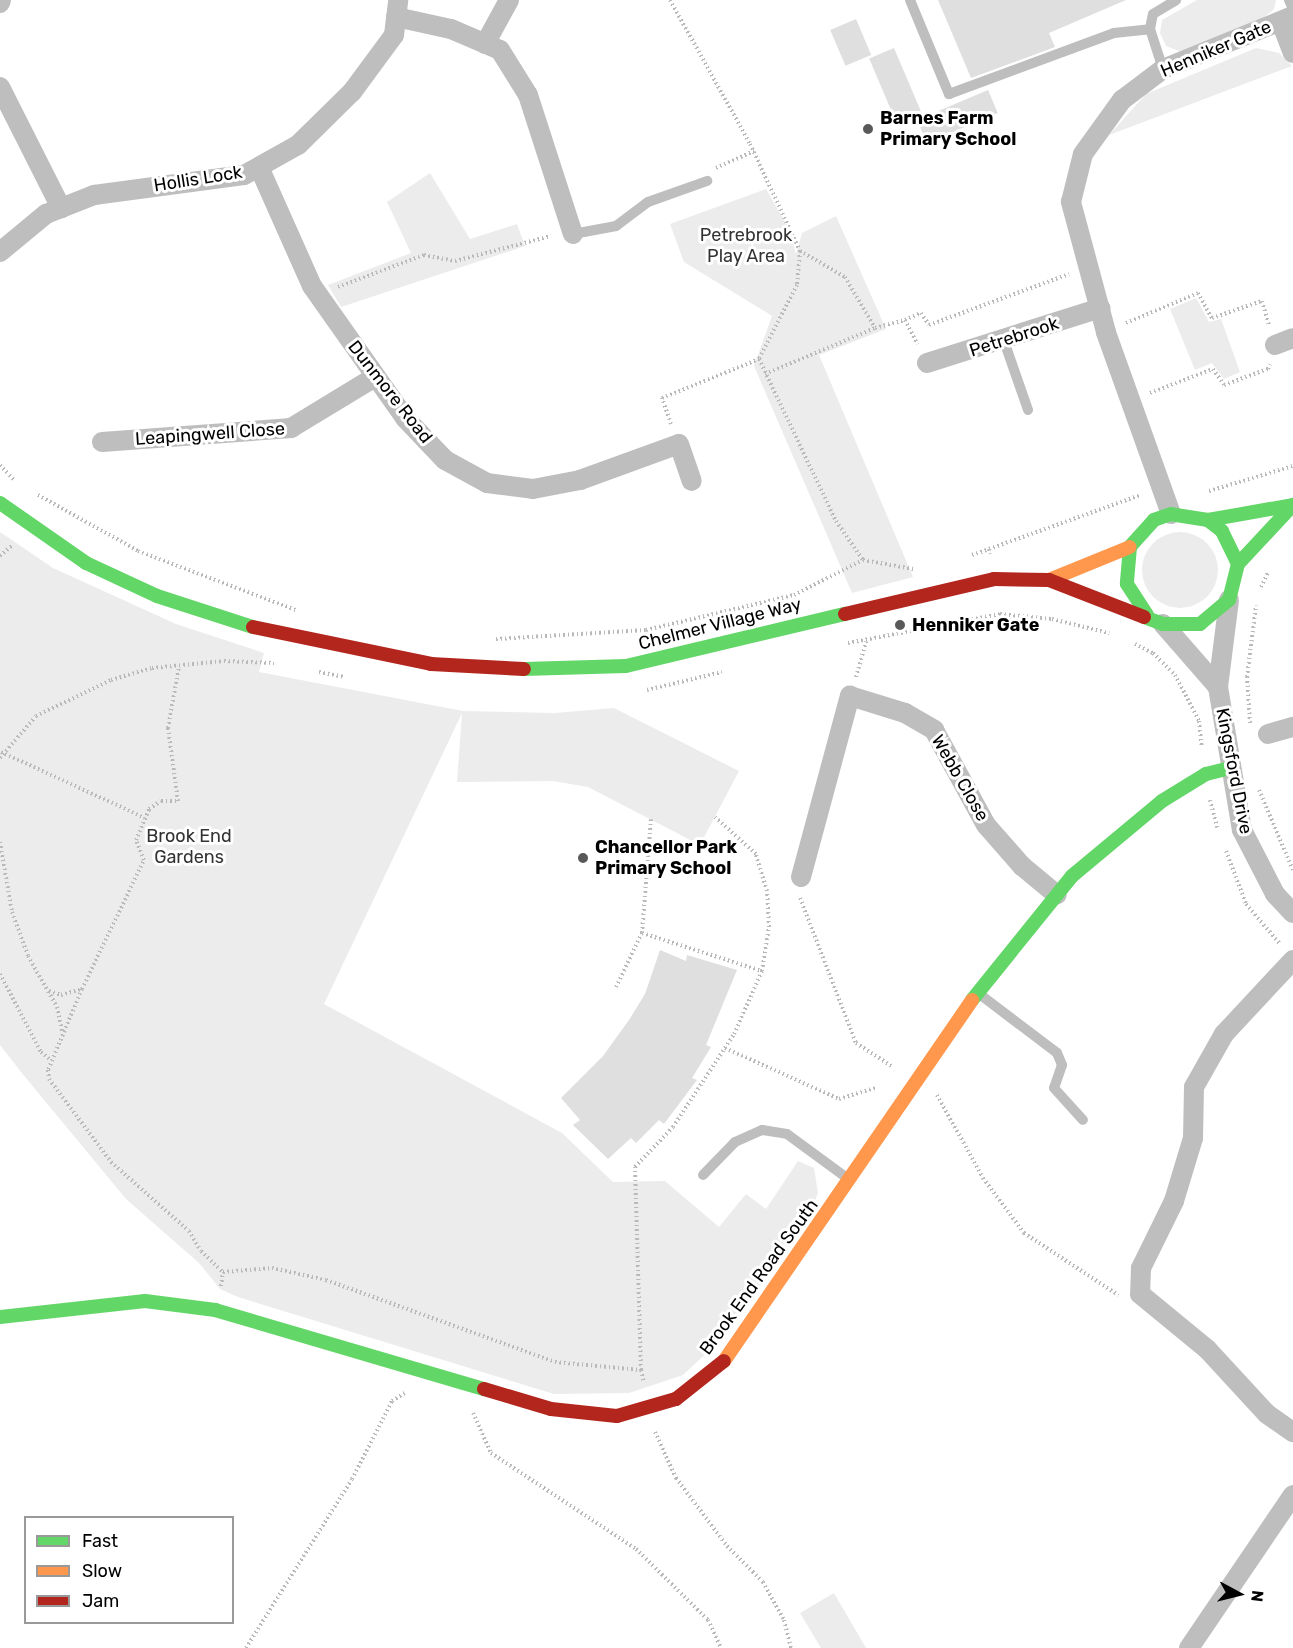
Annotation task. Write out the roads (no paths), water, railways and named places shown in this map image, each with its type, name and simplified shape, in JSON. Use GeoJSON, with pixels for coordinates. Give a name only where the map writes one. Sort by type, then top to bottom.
{"type":"FeatureCollection","features":[{"type":"Feature","properties":{"kind":"street"},"geometry":{"type":"LineString","coordinates":[[484,44],[509,0]]}},
{"type":"Feature","properties":{"kind":"street"},"geometry":{"type":"LineString","coordinates":[[397,9],[451,28],[500,50],[528,95],[573,234]]}},
{"type":"Feature","properties":{"kind":"street","name":"Hollis Lock"},"geometry":{"type":"LineString","coordinates":[[0,252],[46,214],[94,195],[244,175],[298,146],[352,92],[394,35],[397,9]]}},
{"type":"Feature","properties":{"kind":"street"},"geometry":{"type":"LineString","coordinates":[[1289,16],[1293,54]]}},
{"type":"Feature","properties":{"kind":"street","name":"Henniker Gate"},"geometry":{"type":"LineString","coordinates":[[1172,514],[1106,332],[1071,202],[1083,154],[1122,100],[1163,69],[1289,16]]}},
{"type":"Feature","properties":{"kind":"street"},"geometry":{"type":"LineString","coordinates":[[0,87],[61,208]]}},
{"type":"Feature","properties":{"kind":"street","name":"Dunmore Road"},"geometry":{"type":"LineString","coordinates":[[259,166],[318,295],[375,377],[445,460],[487,483],[533,489],[580,480],[678,444],[692,481]]}},
{"type":"Feature","properties":{"kind":"street","name":"Petrebrook"},"geometry":{"type":"LineString","coordinates":[[927,363],[1004,341],[1100,308]]}},
{"type":"Feature","properties":{"kind":"street","name":"Leapingwell Close"},"geometry":{"type":"LineString","coordinates":[[102,442],[291,428],[314,418],[375,377]]}},
{"type":"Feature","properties":{"kind":"street","name":"Chelmer Village Way"},"geometry":{"type":"LineString","coordinates":[[0,503],[86,563],[157,596],[281,636],[431,664],[536,669],[626,666],[994,579],[1049,580],[1155,619],[1200,624],[1229,600]]}},
{"type":"Feature","properties":{"kind":"street"},"geometry":{"type":"LineString","coordinates":[[1172,514],[1208,520],[1293,505]]}},
{"type":"Feature","properties":{"kind":"street"},"geometry":{"type":"LineString","coordinates":[[1229,600],[1238,564],[1293,505]]}},
{"type":"Feature","properties":{"kind":"street","name":"Chelmer Village Way"},"geometry":{"type":"LineString","coordinates":[[1049,580],[1130,547],[1147,526],[1172,514]]}},
{"type":"Feature","properties":{"kind":"street"},"geometry":{"type":"LineString","coordinates":[[1208,520],[1222,531],[1238,564]]}},
{"type":"Feature","properties":{"kind":"street"},"geometry":{"type":"LineString","coordinates":[[1130,547],[1127,584],[1155,619]]}},
{"type":"Feature","properties":{"kind":"street","name":"Kingsford Drive"},"geometry":{"type":"LineString","coordinates":[[1229,600],[1218,687],[1242,831],[1275,894],[1293,913]]}},
{"type":"Feature","properties":{"kind":"street","name":"Kingsford Drive"},"geometry":{"type":"LineString","coordinates":[[1155,619],[1218,687]]}},
{"type":"Feature","properties":{"kind":"street","name":"Webb Close"},"geometry":{"type":"LineString","coordinates":[[801,877],[850,696],[905,713],[934,730],[986,825],[1022,866],[1057,895]]}},
{"type":"Feature","properties":{"kind":"street"},"geometry":{"type":"LineString","coordinates":[[1260,735],[1293,727]]}},
{"type":"Feature","properties":{"kind":"street","name":"Brook End Road South"},"geometry":{"type":"LineString","coordinates":[[0,1317],[145,1301],[215,1310],[551,1409],[616,1416],[649,1410],[694,1388],[723,1361],[978,993],[1072,876],[1162,801],[1206,774],[1230,768]]}},
{"type":"Feature","properties":{"kind":"street"},"geometry":{"type":"LineString","coordinates":[[1293,960],[1224,1034],[1194,1087],[1193,1138],[1173,1201],[1141,1268],[1140,1294],[1207,1349],[1267,1414],[1293,1432]]}},
{"type":"Feature","properties":{"kind":"street"},"geometry":{"type":"LineString","coordinates":[[1189,1648],[1293,1495]]}},
{"type":"Feature","properties":{"kind":"lane"},"geometry":{"type":"LineString","coordinates":[[910,0],[950,94],[1114,33],[1150,29]]}},
{"type":"Feature","properties":{"kind":"lane"},"geometry":{"type":"LineString","coordinates":[[1163,69],[1150,29],[1153,14],[1176,0]]}},
{"type":"Feature","properties":{"kind":"lane"},"geometry":{"type":"LineString","coordinates":[[1289,0],[1289,16]]}},
{"type":"Feature","properties":{"kind":"lane"},"geometry":{"type":"LineString","coordinates":[[573,234],[616,226],[648,202],[707,181]]}},
{"type":"Feature","properties":{"kind":"lane"},"geometry":{"type":"LineString","coordinates":[[1004,341],[1028,410]]}},
{"type":"Feature","properties":{"kind":"lane"},"geometry":{"type":"LineString","coordinates":[[978,993],[1057,1053],[1062,1065],[1054,1088],[1083,1120]]}},
{"type":"Feature","properties":{"kind":"lane"},"geometry":{"type":"LineString","coordinates":[[703,1175],[735,1142],[762,1130],[787,1134],[850,1180]]}},
{"type":"Feature","properties":{"kind":"place","name":"Barnes Farm Primary School"},"geometry":{"type":"Point","coordinates":[868,129]}},
{"type":"Feature","properties":{"kind":"place","name":"Henniker Gate"},"geometry":{"type":"Point","coordinates":[900,625]}},
{"type":"Feature","properties":{"kind":"place","name":"Chancellor Park Primary School"},"geometry":{"type":"Point","coordinates":[583,858]}},
{"type":"Feature","properties":{"kind":"park label","name":"Petrebrook Play Area"},"geometry":{"type":"Point","coordinates":[746,246]}},
{"type":"Feature","properties":{"kind":"park label","name":"Brook End Gardens"},"geometry":{"type":"Point","coordinates":[189,847]}}]}
